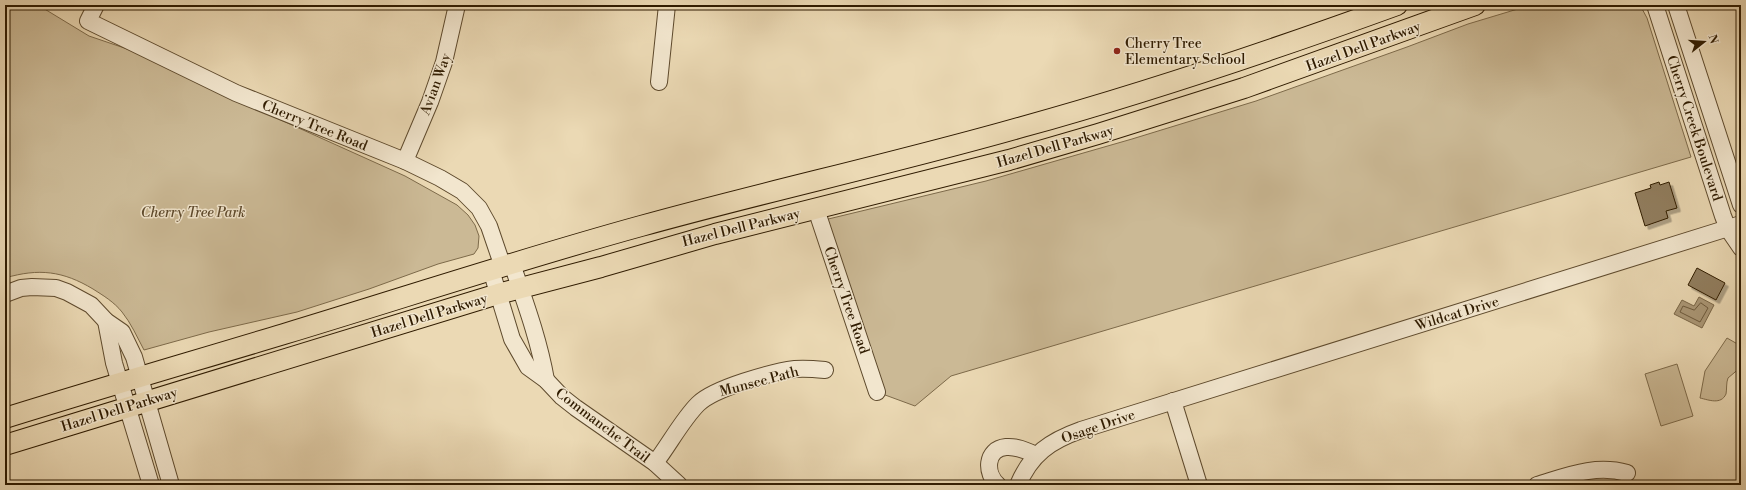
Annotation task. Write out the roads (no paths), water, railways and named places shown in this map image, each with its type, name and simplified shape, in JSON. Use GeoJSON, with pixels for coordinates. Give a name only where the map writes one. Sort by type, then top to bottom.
{"type":"FeatureCollection","features":[{"type":"Feature","properties":{"kind":"main road","name":"Hazel Dell Parkway"},"geometry":{"type":"LineString","coordinates":[[5,418],[139,376],[502,267],[712,206],[966,142],[1091,107],[1293,42],[1397,5]]}},
{"type":"Feature","properties":{"kind":"main road","name":"Hazel Dell Parkway"},"geometry":{"type":"LineString","coordinates":[[5,445],[498,294],[707,236],[1009,160],[1098,134],[1244,88],[1475,5]]}},
{"type":"Feature","properties":{"kind":"street","name":"Cherry Tree Road"},"geometry":{"type":"LineString","coordinates":[[96,5],[88,21],[236,93],[405,162],[440,178],[462,191],[479,208],[489,226],[502,267]]}},
{"type":"Feature","properties":{"kind":"street","name":"Avian Way"},"geometry":{"type":"LineString","coordinates":[[405,162],[442,69],[454,25],[457,5]]}},
{"type":"Feature","properties":{"kind":"street"},"geometry":{"type":"LineString","coordinates":[[659,82],[667,5]]}},
{"type":"Feature","properties":{"kind":"street","name":"Cherry Creek Boulevard"},"geometry":{"type":"LineString","coordinates":[[1655,5],[1741,248]]}},
{"type":"Feature","properties":{"kind":"street","name":"Cherry Creek Boulevard"},"geometry":{"type":"LineString","coordinates":[[1676,5],[1741,205]]}},
{"type":"Feature","properties":{"kind":"street","name":"Cherry Tree Road"},"geometry":{"type":"LineString","coordinates":[[816,209],[878,392]]}},
{"type":"Feature","properties":{"kind":"street","name":"Wildcat Drive"},"geometry":{"type":"LineString","coordinates":[[1173,401],[1734,227]]}},
{"type":"Feature","properties":{"kind":"street","name":"Commanche Trail"},"geometry":{"type":"LineString","coordinates":[[502,267],[520,288],[539,348],[546,380]]}},
{"type":"Feature","properties":{"kind":"street","name":"Commanche Trail"},"geometry":{"type":"LineString","coordinates":[[502,267],[498,294],[516,348],[528,367],[546,380],[576,408],[655,464],[679,485]]}},
{"type":"Feature","properties":{"kind":"street"},"geometry":{"type":"LineString","coordinates":[[5,294],[27,288],[56,288],[86,302],[106,321],[122,332],[134,357],[170,485]]}},
{"type":"Feature","properties":{"kind":"street"},"geometry":{"type":"LineString","coordinates":[[106,321],[127,408],[151,485]]}},
{"type":"Feature","properties":{"kind":"street","name":"Munsee Path"},"geometry":{"type":"LineString","coordinates":[[655,464],[698,404],[712,394],[748,381],[794,369],[809,368],[825,370]]}},
{"type":"Feature","properties":{"kind":"street"},"geometry":{"type":"LineString","coordinates":[[1173,401],[1199,485]]}},
{"type":"Feature","properties":{"kind":"street","name":"Osage Drive"},"geometry":{"type":"LineString","coordinates":[[1018,485],[1025,470],[1036,455],[1049,445],[1069,435],[1173,401]]}},
{"type":"Feature","properties":{"kind":"street"},"geometry":{"type":"LineString","coordinates":[[998,485],[990,476],[988,464],[992,456],[997,451],[1004,447],[1014,447],[1036,455]]}},
{"type":"Feature","properties":{"kind":"street"},"geometry":{"type":"LineString","coordinates":[[1537,485],[1578,472],[1591,470],[1614,469],[1627,473]]}},
{"type":"Feature","properties":{"kind":"water"},"geometry":{"type":"Polygon","coordinates":[[[1699,297],[1714,305],[1702,328],[1674,314],[1682,300],[1694,306],[1699,297]]]}},
{"type":"Feature","properties":{"kind":"place","name":"Cherry Tree Elementary School"},"geometry":{"type":"Point","coordinates":[1117,51]}},
{"type":"Feature","properties":{"kind":"park label","name":"Cherry Tree Park"},"geometry":{"type":"Point","coordinates":[193,212]}}]}
